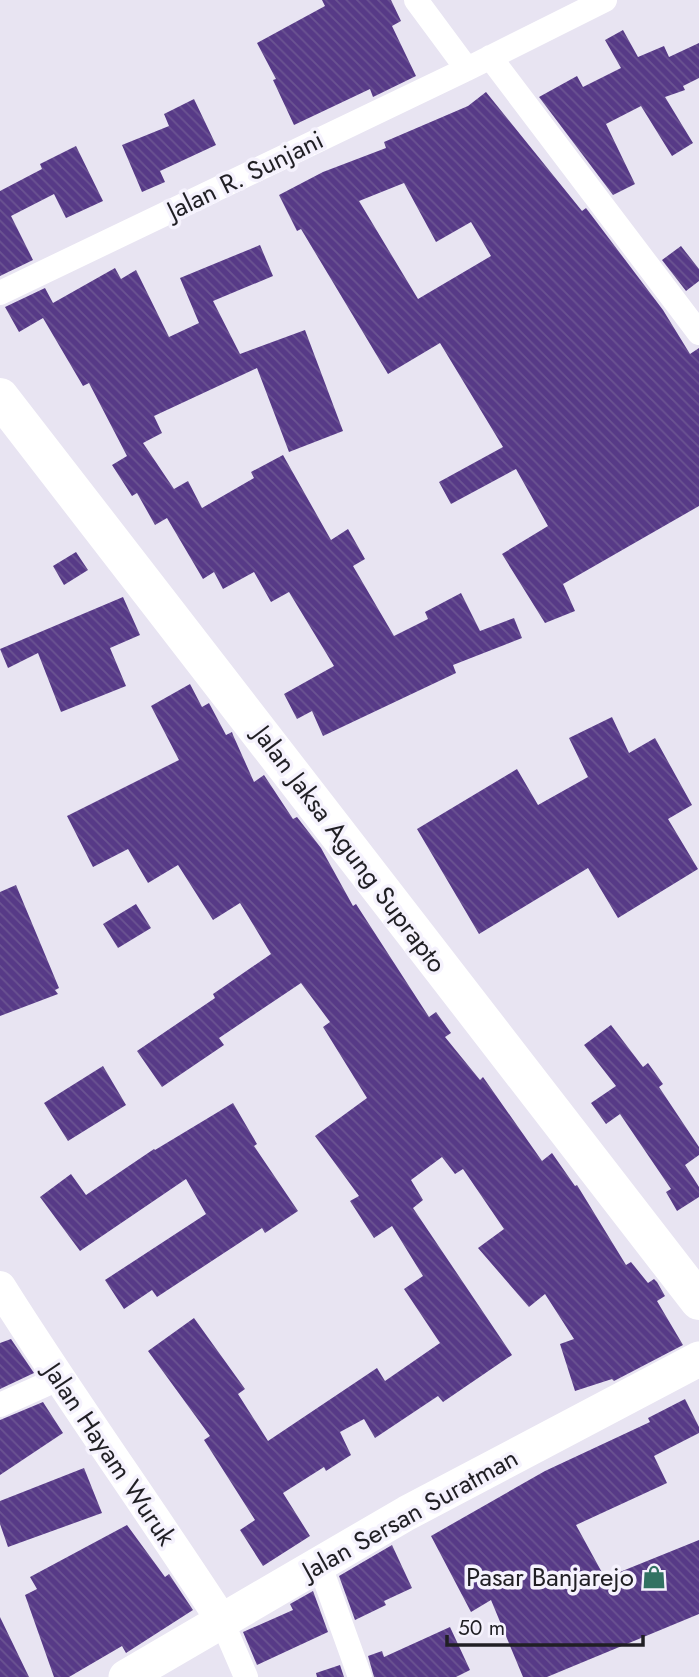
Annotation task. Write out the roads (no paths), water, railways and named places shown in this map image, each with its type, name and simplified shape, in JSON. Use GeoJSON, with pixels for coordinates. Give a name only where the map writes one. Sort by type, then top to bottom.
{"type":"FeatureCollection","features":[{"type":"Feature","properties":{"kind":"main road","name":"Jalan Jaksa Agung Suprapto"},"geometry":{"type":"LineString","coordinates":[[0,397],[699,1301]]}},
{"type":"Feature","properties":{"kind":"main road","name":"Jalan Sersan Suratman"},"geometry":{"type":"LineString","coordinates":[[126,1677],[221,1619],[407,1513],[699,1359]]}},
{"type":"Feature","properties":{"kind":"street"},"geometry":{"type":"LineString","coordinates":[[416,0],[467,69]]}},
{"type":"Feature","properties":{"kind":"street","name":"Jalan R. Sunjani"},"geometry":{"type":"LineString","coordinates":[[0,293],[605,0]]}},
{"type":"Feature","properties":{"kind":"street"},"geometry":{"type":"LineString","coordinates":[[490,57],[699,333]]}},
{"type":"Feature","properties":{"kind":"street","name":"Jalan Hayam Wuruk"},"geometry":{"type":"LineString","coordinates":[[0,1287],[58,1379],[221,1619]]}},
{"type":"Feature","properties":{"kind":"street"},"geometry":{"type":"LineString","coordinates":[[0,1405],[58,1379]]}},
{"type":"Feature","properties":{"kind":"street"},"geometry":{"type":"LineString","coordinates":[[319,1563],[360,1677]]}},
{"type":"Feature","properties":{"kind":"street"},"geometry":{"type":"LineString","coordinates":[[221,1619],[246,1677]]}},
{"type":"Feature","properties":{"kind":"place","name":"Pasar Banjarejo"},"geometry":{"type":"Point","coordinates":[654,1577]}}]}
